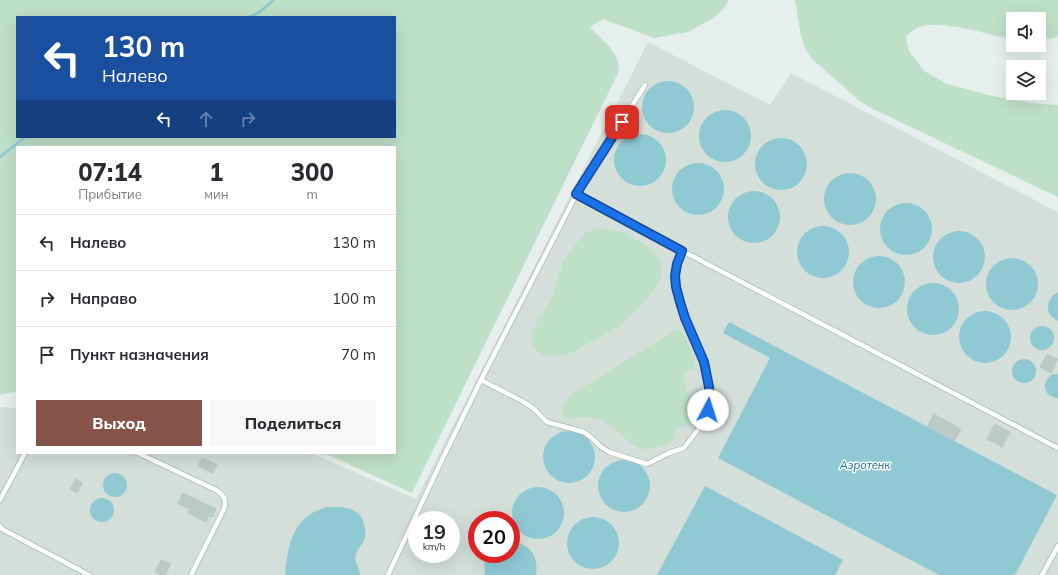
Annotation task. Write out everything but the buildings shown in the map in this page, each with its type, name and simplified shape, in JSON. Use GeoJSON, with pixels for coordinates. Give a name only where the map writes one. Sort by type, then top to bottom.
{"type":"FeatureCollection","features":[{"type":"Feature","properties":{"kind":"lane"},"geometry":{"type":"LineString","coordinates":[[388,575],[440,464],[576,194],[645,85]]}},
{"type":"Feature","properties":{"kind":"lane"},"geometry":{"type":"LineString","coordinates":[[576,194],[1058,448]]}},
{"type":"Feature","properties":{"kind":"lane"},"geometry":{"type":"LineString","coordinates":[[482,380],[533,408],[547,422],[584,432],[609,452],[647,464],[669,453],[684,448],[702,424],[708,410],[710,398],[704,362],[685,318],[676,287],[675,276],[677,264],[682,251]]}},
{"type":"Feature","properties":{"kind":"lane"},"geometry":{"type":"LineString","coordinates":[[0,500],[24,454]]}},
{"type":"Feature","properties":{"kind":"lane"},"geometry":{"type":"LineString","coordinates":[[140,454],[216,490],[223,495],[225,499],[224,509],[192,575]]}},
{"type":"Feature","properties":{"kind":"lane"},"geometry":{"type":"LineString","coordinates":[[0,526],[2,529],[89,575]]}},
{"type":"Feature","properties":{"kind":"lane"},"geometry":{"type":"LineString","coordinates":[[1042,575],[1058,546]]}},
{"type":"Feature","properties":{"kind":"shaded area"},"geometry":{"type":"Polygon","coordinates":[[[648,42],[770,105],[791,73],[1058,212],[1058,575],[0,575],[0,407],[16,408],[16,454],[313,454],[416,499],[648,42]]]}},
{"type":"Feature","properties":{"kind":"green space"},"geometry":{"type":"Polygon","coordinates":[[[0,0],[729,0],[722,11],[712,19],[688,32],[654,38],[603,19],[590,27],[609,46],[617,58],[619,71],[412,493],[326,454],[396,454],[396,146],[16,146],[16,391],[0,395],[0,0]]]}},
{"type":"Feature","properties":{"kind":"green space"},"geometry":{"type":"Polygon","coordinates":[[[795,0],[1058,0],[1058,36],[1053,38],[1046,38],[1046,12],[1006,12],[1006,38],[963,28],[936,25],[924,26],[915,29],[906,37],[908,49],[924,71],[947,84],[1006,98],[1006,100],[1058,105],[1058,197],[861,102],[812,59],[805,48],[801,36],[795,0]]]}},
{"type":"Feature","properties":{"kind":"green space"},"geometry":{"type":"Polygon","coordinates":[[[599,228],[625,233],[648,247],[657,256],[661,263],[661,276],[656,288],[638,309],[618,327],[571,353],[558,356],[544,355],[533,348],[531,336],[536,324],[550,302],[562,264],[578,241],[587,232],[599,228]]]}},
{"type":"Feature","properties":{"kind":"green space"},"geometry":{"type":"Polygon","coordinates":[[[677,329],[687,341],[694,359],[696,369],[687,371],[684,375],[684,380],[687,391],[695,400],[699,402],[700,408],[699,413],[693,423],[680,427],[676,431],[674,438],[670,443],[647,450],[635,446],[618,431],[603,421],[589,417],[578,417],[571,419],[563,416],[565,401],[573,394],[677,329]]]}},
{"type":"Feature","properties":{"kind":"water"},"geometry":{"type":"Polygon","coordinates":[[[663,81],[673,81],[687,88],[694,102],[694,112],[687,126],[673,133],[663,133],[653,129],[646,122],[642,112],[642,102],[646,92],[653,85],[663,81]]]}},
{"type":"Feature","properties":{"kind":"water"},"geometry":{"type":"Polygon","coordinates":[[[720,110],[730,110],[744,117],[751,131],[751,141],[744,155],[730,162],[720,162],[710,158],[703,151],[699,141],[699,131],[703,121],[710,114],[720,110]]]}},
{"type":"Feature","properties":{"kind":"water"},"geometry":{"type":"Polygon","coordinates":[[[635,134],[645,134],[659,141],[666,155],[666,165],[659,179],[645,186],[635,186],[625,182],[618,175],[614,165],[614,155],[618,145],[625,138],[635,134]]]}},
{"type":"Feature","properties":{"kind":"water"},"geometry":{"type":"Polygon","coordinates":[[[776,138],[786,138],[800,145],[807,159],[807,169],[800,183],[786,190],[776,190],[766,186],[759,179],[755,169],[755,159],[759,149],[766,142],[776,138]]]}},
{"type":"Feature","properties":{"kind":"water"},"geometry":{"type":"Polygon","coordinates":[[[693,163],[703,163],[717,170],[724,184],[724,194],[717,208],[703,215],[693,215],[683,211],[676,204],[672,194],[672,184],[676,174],[683,167],[693,163]]]}},
{"type":"Feature","properties":{"kind":"water"},"geometry":{"type":"Polygon","coordinates":[[[845,173],[855,173],[869,180],[876,194],[876,204],[869,218],[855,225],[845,225],[835,221],[828,214],[824,204],[824,194],[828,184],[835,177],[845,173]]]}},
{"type":"Feature","properties":{"kind":"water"},"geometry":{"type":"Polygon","coordinates":[[[749,191],[759,191],[773,198],[780,212],[780,222],[773,236],[759,243],[749,243],[739,239],[732,232],[728,222],[728,212],[732,202],[739,195],[749,191]]]}},
{"type":"Feature","properties":{"kind":"water"},"geometry":{"type":"Polygon","coordinates":[[[901,203],[911,203],[925,210],[932,224],[932,234],[925,248],[911,255],[901,255],[891,251],[884,244],[880,234],[880,224],[884,214],[891,207],[901,203]]]}},
{"type":"Feature","properties":{"kind":"water"},"geometry":{"type":"Polygon","coordinates":[[[818,226],[828,226],[842,233],[849,247],[849,257],[842,271],[828,278],[818,278],[808,274],[801,267],[797,257],[797,247],[801,237],[808,230],[818,226]]]}},
{"type":"Feature","properties":{"kind":"water"},"geometry":{"type":"Polygon","coordinates":[[[954,231],[964,231],[978,238],[985,252],[985,262],[978,276],[964,283],[954,283],[944,279],[937,272],[933,262],[933,252],[937,242],[944,235],[954,231]]]}},
{"type":"Feature","properties":{"kind":"water"},"geometry":{"type":"Polygon","coordinates":[[[874,256],[884,256],[898,263],[905,277],[905,287],[898,301],[884,308],[874,308],[864,304],[857,297],[853,287],[853,277],[857,267],[864,260],[874,256]]]}},
{"type":"Feature","properties":{"kind":"water"},"geometry":{"type":"Polygon","coordinates":[[[1007,258],[1017,258],[1031,265],[1038,279],[1038,289],[1031,303],[1017,310],[1007,310],[997,306],[990,299],[986,289],[986,279],[990,269],[997,262],[1007,258]]]}},
{"type":"Feature","properties":{"kind":"water"},"geometry":{"type":"Polygon","coordinates":[[[928,283],[938,283],[952,290],[959,304],[959,314],[952,328],[938,335],[928,335],[918,331],[911,324],[907,314],[907,304],[911,294],[918,287],[928,283]]]}},
{"type":"Feature","properties":{"kind":"water"},"geometry":{"type":"Polygon","coordinates":[[[1058,292],[1058,321],[1050,315],[1048,307],[1051,299],[1058,292]]]}},
{"type":"Feature","properties":{"kind":"water"},"geometry":{"type":"Polygon","coordinates":[[[980,311],[990,311],[1004,318],[1011,332],[1011,342],[1004,356],[990,363],[980,363],[970,359],[963,352],[959,342],[959,332],[963,322],[970,315],[980,311]]]}},
{"type":"Feature","properties":{"kind":"water","name":"Аэротенк"},"geometry":{"type":"Polygon","coordinates":[[[729,322],[1057,495],[1015,575],[939,575],[718,458],[770,358],[723,333],[729,322]]]}},
{"type":"Feature","properties":{"kind":"water"},"geometry":{"type":"Polygon","coordinates":[[[1042,326],[1051,329],[1054,338],[1051,347],[1042,350],[1033,347],[1030,338],[1033,329],[1042,326]]]}},
{"type":"Feature","properties":{"kind":"water"},"geometry":{"type":"Polygon","coordinates":[[[1024,359],[1033,362],[1036,371],[1033,380],[1024,383],[1015,380],[1012,371],[1015,362],[1024,359]]]}},
{"type":"Feature","properties":{"kind":"water"},"geometry":{"type":"Polygon","coordinates":[[[1053,374],[1058,374],[1058,398],[1049,395],[1045,389],[1046,381],[1053,374]]]}},
{"type":"Feature","properties":{"kind":"water"},"geometry":{"type":"Polygon","coordinates":[[[564,431],[574,431],[588,438],[595,452],[595,462],[588,476],[574,483],[564,483],[554,479],[547,472],[543,462],[543,452],[547,442],[554,435],[564,431]]]}},
{"type":"Feature","properties":{"kind":"water"},"geometry":{"type":"Polygon","coordinates":[[[619,460],[629,460],[643,467],[650,481],[650,491],[643,505],[629,512],[619,512],[609,508],[602,501],[598,491],[598,481],[602,471],[609,464],[619,460]]]}},
{"type":"Feature","properties":{"kind":"water"},"geometry":{"type":"Polygon","coordinates":[[[115,473],[124,476],[127,485],[124,494],[115,497],[106,494],[103,485],[106,476],[115,473]]]}},
{"type":"Feature","properties":{"kind":"water"},"geometry":{"type":"Polygon","coordinates":[[[705,486],[843,560],[835,575],[657,575],[705,486]]]}},
{"type":"Feature","properties":{"kind":"water"},"geometry":{"type":"Polygon","coordinates":[[[533,487],[543,487],[553,491],[560,498],[564,508],[564,518],[560,528],[553,535],[543,539],[533,539],[520,533],[520,511],[512,511],[516,498],[519,494],[533,487]]]}},
{"type":"Feature","properties":{"kind":"water"},"geometry":{"type":"Polygon","coordinates":[[[102,498],[111,501],[114,510],[111,519],[102,522],[93,519],[90,510],[93,501],[102,498]]]}},
{"type":"Feature","properties":{"kind":"water"},"geometry":{"type":"Polygon","coordinates":[[[326,507],[350,509],[359,514],[362,519],[365,536],[355,557],[360,575],[285,575],[291,541],[298,526],[312,513],[326,507]]]}},
{"type":"Feature","properties":{"kind":"water"},"geometry":{"type":"Polygon","coordinates":[[[588,517],[598,517],[612,524],[619,538],[619,548],[612,562],[598,569],[588,569],[578,565],[571,558],[567,548],[567,538],[571,528],[578,521],[588,517]]]}},
{"type":"Feature","properties":{"kind":"water"},"geometry":{"type":"Polygon","coordinates":[[[520,544],[532,552],[536,562],[536,575],[485,575],[485,564],[520,563],[520,544]]]}},
{"type":"Feature","properties":{"kind":"waterway"},"geometry":{"type":"LineString","coordinates":[[251,16],[258,13],[274,0]]}},
{"type":"Feature","properties":{"kind":"waterway"},"geometry":{"type":"LineString","coordinates":[[0,157],[24,138]]}},
{"type":"Feature","properties":{"kind":"route"},"geometry":{"type":"LineString","coordinates":[[622,122],[576,194],[682,251],[677,264],[675,276],[676,287],[685,318],[704,362],[710,398],[708,410]]}}]}
